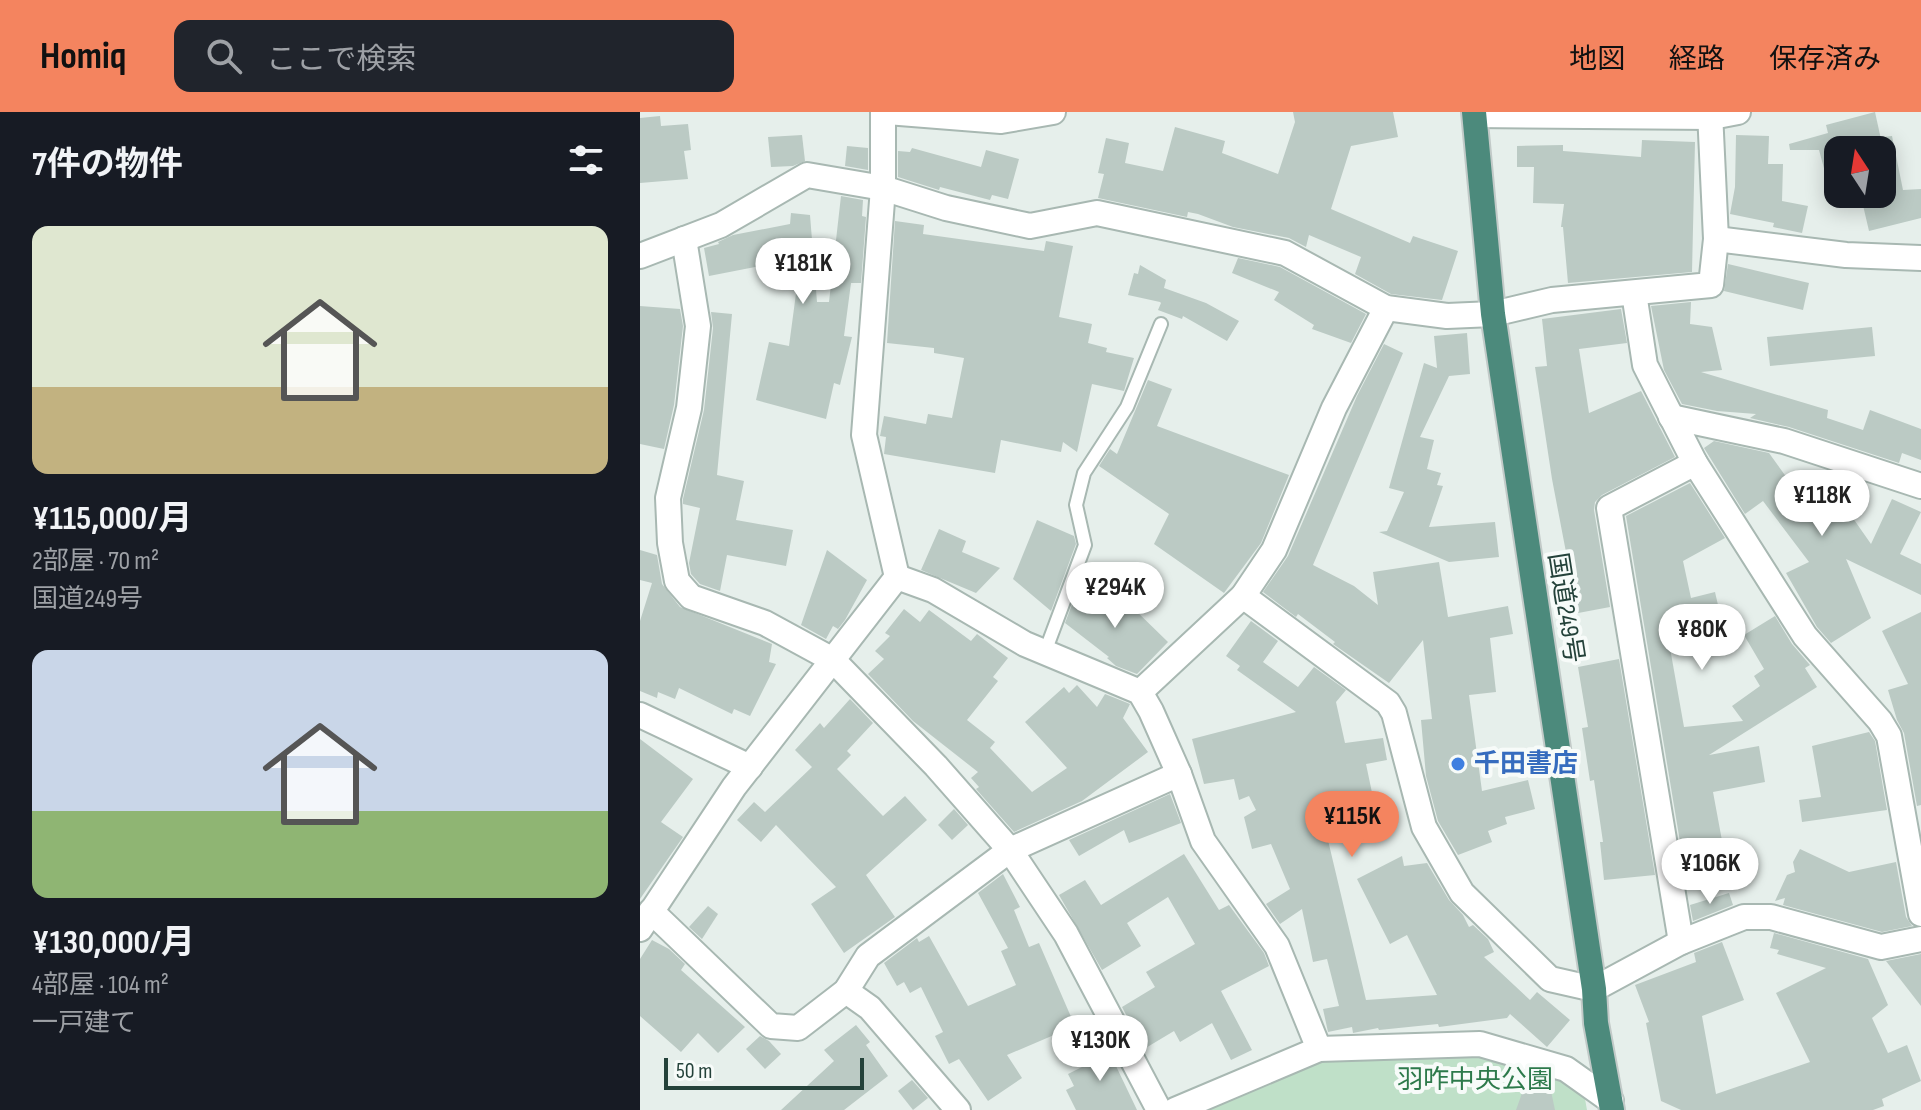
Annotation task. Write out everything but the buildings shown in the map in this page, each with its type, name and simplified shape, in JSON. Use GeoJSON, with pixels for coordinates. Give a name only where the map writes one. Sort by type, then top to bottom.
{"type":"FeatureCollection","features":[{"type":"Feature","properties":{"kind":"highway","name":"国道249号"},"geometry":{"type":"LineString","coordinates":[[1474,113],[1493,314],[1594,989],[1596,1023],[1617,1107]]}},
{"type":"Feature","properties":{"kind":"street"},"geometry":{"type":"LineString","coordinates":[[897,577],[864,435],[883,188],[885,112],[1001,121],[1053,112]]}},
{"type":"Feature","properties":{"kind":"street"},"geometry":{"type":"LineString","coordinates":[[1474,113],[1711,115],[1738,112]]}},
{"type":"Feature","properties":{"kind":"street"},"geometry":{"type":"LineString","coordinates":[[640,256],[721,225],[807,175],[883,188],[946,208],[1030,226],[1097,213],[1285,253],[1386,308],[1447,316],[1493,314],[1552,300],[1711,285],[1716,239],[1711,115]]}},
{"type":"Feature","properties":{"kind":"street"},"geometry":{"type":"LineString","coordinates":[[684,239],[698,326],[689,408],[668,498],[670,543],[677,581],[691,597],[765,623],[833,660],[936,766],[1010,850],[1066,934],[1159,1110]]}},
{"type":"Feature","properties":{"kind":"street"},"geometry":{"type":"LineString","coordinates":[[1716,239],[1846,255],[1921,258]]}},
{"type":"Feature","properties":{"kind":"street"},"geometry":{"type":"LineString","coordinates":[[1634,293],[1645,365],[1695,463],[1805,636],[1880,721],[1889,736],[1921,914]]}},
{"type":"Feature","properties":{"kind":"street"},"geometry":{"type":"LineString","coordinates":[[1140,692],[1243,596],[1274,550],[1334,408],[1386,308]]}},
{"type":"Feature","properties":{"kind":"street"},"geometry":{"type":"LineString","coordinates":[[1671,417],[1784,441],[1921,486]]}},
{"type":"Feature","properties":{"kind":"street"},"geometry":{"type":"LineString","coordinates":[[1681,942],[1609,508],[1695,463]]}},
{"type":"Feature","properties":{"kind":"street"},"geometry":{"type":"LineString","coordinates":[[897,577],[933,590],[1025,644],[1140,692],[1179,774],[1203,841],[1277,946],[1319,1049]]}},
{"type":"Feature","properties":{"kind":"street"},"geometry":{"type":"LineString","coordinates":[[897,577],[734,787],[645,920],[771,1026],[798,1028],[846,991],[868,956],[1010,850],[1179,774]]}},
{"type":"Feature","properties":{"kind":"street"},"geometry":{"type":"LineString","coordinates":[[1243,596],[1388,703],[1394,713],[1424,827],[1462,893],[1550,979],[1594,989],[1681,942],[1744,917],[1771,917],[1881,947],[1921,939]]}},
{"type":"Feature","properties":{"kind":"street"},"geometry":{"type":"LineString","coordinates":[[640,715],[750,767]]}},
{"type":"Feature","properties":{"kind":"street"},"geometry":{"type":"LineString","coordinates":[[846,991],[870,1008],[958,1110]]}},
{"type":"Feature","properties":{"kind":"street"},"geometry":{"type":"LineString","coordinates":[[1175,1110],[1319,1049],[1480,1044],[1566,1069],[1617,1107]]}},
{"type":"Feature","properties":{"kind":"lane"},"geometry":{"type":"LineString","coordinates":[[1045,652],[1085,545],[1076,505],[1084,473],[1127,407],[1161,324]]}},
{"type":"Feature","properties":{"kind":"green space","name":"羽咋中央公園"},"geometry":{"type":"Polygon","coordinates":[[[1477,1049],[1549,1070],[1585,1099],[1587,1110],[1209,1110],[1303,1061],[1477,1049]]]}},
{"type":"Feature","properties":{"kind":"place","name":"千田書店"},"geometry":{"type":"Point","coordinates":[1458,764]}}]}
